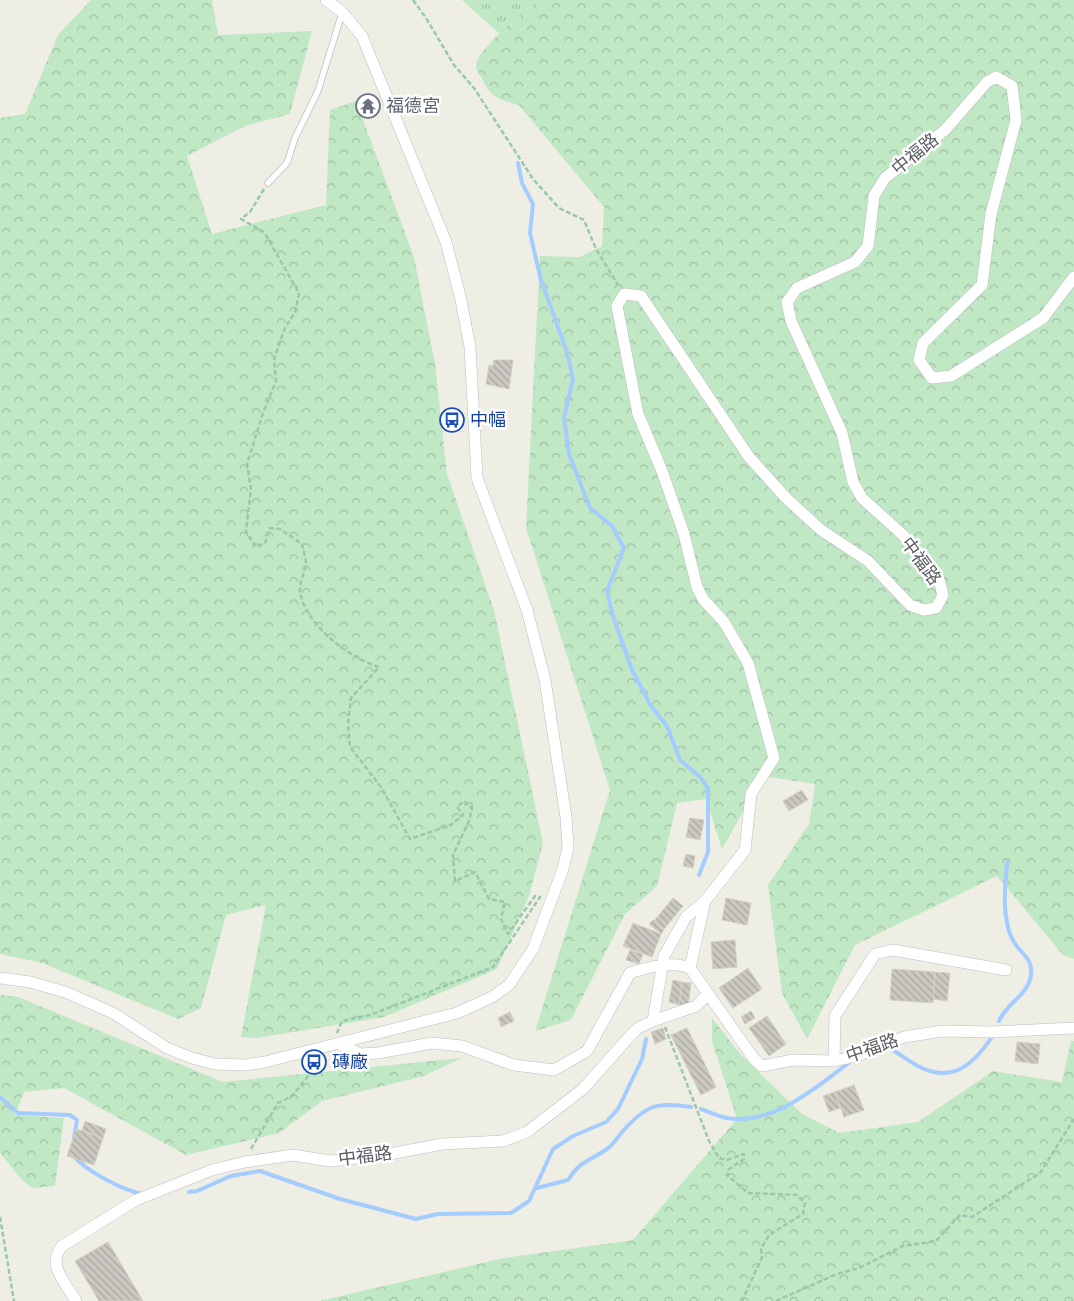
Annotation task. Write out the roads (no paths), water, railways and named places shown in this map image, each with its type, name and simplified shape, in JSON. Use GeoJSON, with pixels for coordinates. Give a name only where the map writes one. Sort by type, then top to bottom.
{"type":"FeatureCollection","features":[{"type":"Feature","properties":{"kind":"street"},"geometry":{"type":"LineString","coordinates":[[0,978],[30,982],[65,992],[113,1013],[168,1048],[192,1058],[215,1064],[265,1062],[457,1013],[492,997],[509,985],[534,949],[563,869],[568,847],[566,817],[544,680],[527,610],[477,478],[470,347],[462,300],[446,242],[362,36],[342,12],[326,0]]}},
{"type":"Feature","properties":{"kind":"street","name":"中福路"},"geometry":{"type":"LineString","coordinates":[[705,901],[745,850],[751,794],[774,758],[748,663],[724,622],[703,598],[697,587],[684,534],[662,471],[638,414],[617,306],[624,294],[640,296],[748,457],[786,498],[821,530],[868,561],[910,605],[924,610],[936,608],[943,595],[939,580],[904,536],[862,498],[854,482],[842,433],[790,322],[787,302],[797,288],[855,262],[868,246],[874,196],[885,178],[945,130],[987,82],[996,77],[1012,86],[1016,120],[991,214],[982,285],[923,343],[918,360],[932,378],[951,376],[1042,318],[1074,277]]}},
{"type":"Feature","properties":{"kind":"street"},"geometry":{"type":"LineString","coordinates":[[335,1045],[360,1054],[378,1053],[432,1043],[462,1046],[514,1065],[554,1070],[587,1051],[630,973],[642,969],[680,964],[690,968],[705,901]]}},
{"type":"Feature","properties":{"kind":"street"},"geometry":{"type":"LineString","coordinates":[[657,1020],[664,956],[686,917],[705,901]]}},
{"type":"Feature","properties":{"kind":"street"},"geometry":{"type":"LineString","coordinates":[[834,1060],[835,1016],[875,954],[893,950],[1006,970]]}},
{"type":"Feature","properties":{"kind":"street","name":"中福路"},"geometry":{"type":"LineString","coordinates":[[690,968],[754,1059],[762,1066],[793,1060],[834,1060],[857,1056],[904,1037],[943,1031],[991,1032],[1074,1028]]}},
{"type":"Feature","properties":{"kind":"street","name":"中福路"},"geometry":{"type":"LineString","coordinates":[[76,1301],[54,1264],[55,1254],[62,1246],[136,1200],[212,1170],[245,1162],[293,1155],[330,1161],[385,1155],[442,1144],[503,1141],[527,1132],[583,1089],[638,1028],[696,1006],[708,994]]}},
{"type":"Feature","properties":{"kind":"lane"},"geometry":{"type":"LineString","coordinates":[[268,183],[287,163],[295,138],[318,91],[342,12]]}},
{"type":"Feature","properties":{"kind":"waterway"},"geometry":{"type":"LineString","coordinates":[[518,163],[522,183],[533,204],[530,233],[541,280],[567,352],[573,379],[564,418],[569,454],[590,508],[612,526],[624,548],[607,591],[613,616],[632,670],[651,706],[667,726],[680,760],[700,777],[708,788],[708,852],[699,875]]}},
{"type":"Feature","properties":{"kind":"waterway"},"geometry":{"type":"LineString","coordinates":[[999,1021],[1026,988],[1031,975],[1030,964],[1013,939],[1007,923],[1005,910],[1007,862]]}},
{"type":"Feature","properties":{"kind":"waterway"},"geometry":{"type":"LineString","coordinates":[[886,1047],[916,1065],[929,1071],[940,1073],[960,1069],[969,1063],[992,1037]]}},
{"type":"Feature","properties":{"kind":"waterway"},"geometry":{"type":"LineString","coordinates":[[189,1192],[197,1191],[231,1176],[260,1171],[340,1199],[416,1219],[438,1214],[511,1213],[529,1201],[553,1149],[573,1136],[606,1122],[618,1109],[642,1059],[646,1039]]}},
{"type":"Feature","properties":{"kind":"waterway"},"geometry":{"type":"LineString","coordinates":[[701,1109],[727,1118],[744,1119],[761,1116],[777,1110],[808,1093],[850,1062]]}},
{"type":"Feature","properties":{"kind":"waterway"},"geometry":{"type":"LineString","coordinates":[[0,1097],[18,1113],[70,1115],[77,1120],[74,1137]]}},
{"type":"Feature","properties":{"kind":"waterway"},"geometry":{"type":"LineString","coordinates":[[537,1188],[568,1180],[581,1165],[609,1147],[630,1123],[645,1111],[660,1105],[691,1107]]}},
{"type":"Feature","properties":{"kind":"waterway"},"geometry":{"type":"LineString","coordinates":[[73,1155],[86,1167],[105,1179],[142,1194]]}},
{"type":"Feature","properties":{"kind":"place","name":"福德宮"},"geometry":{"type":"Point","coordinates":[368,106]}},
{"type":"Feature","properties":{"kind":"place","name":"中幅"},"geometry":{"type":"Point","coordinates":[452,420]}},
{"type":"Feature","properties":{"kind":"place","name":"磚廠"},"geometry":{"type":"Point","coordinates":[314,1062]}}]}
